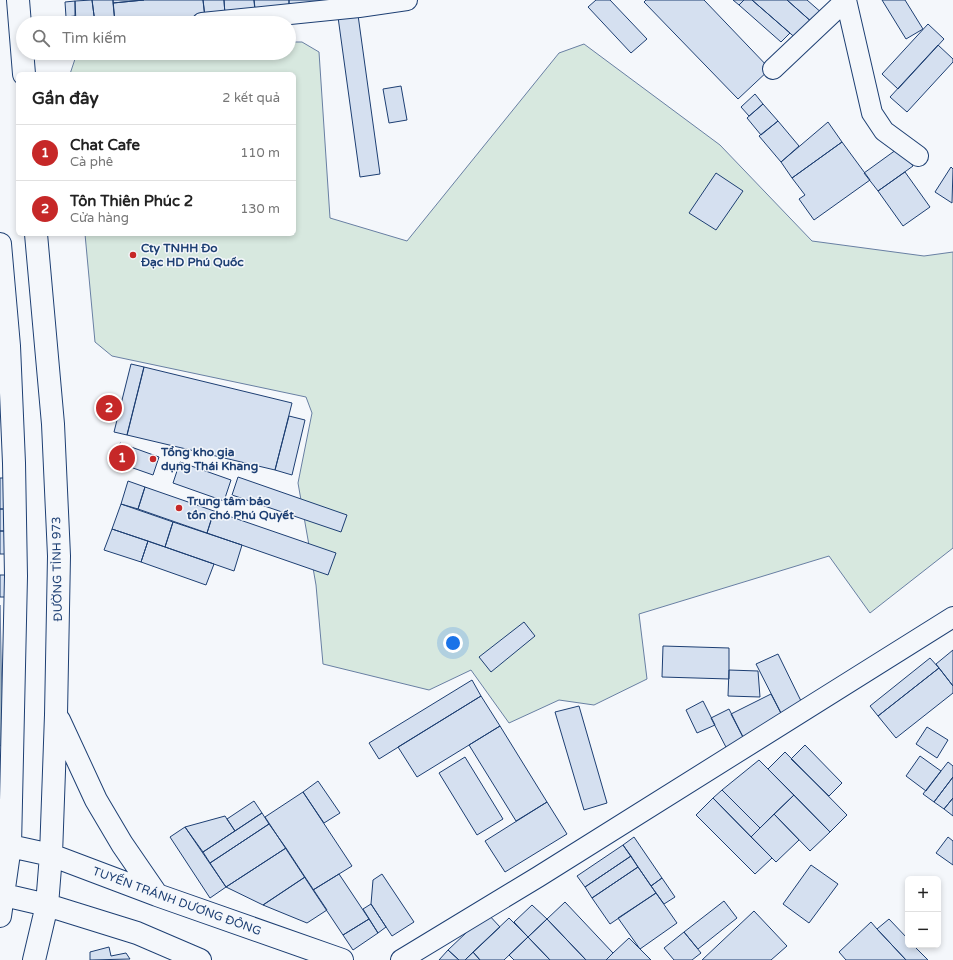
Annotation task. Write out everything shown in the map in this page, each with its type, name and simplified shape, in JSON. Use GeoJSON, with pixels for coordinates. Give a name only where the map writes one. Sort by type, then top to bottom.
{"type":"FeatureCollection","features":[{"type":"Feature","properties":{"kind":"main road"},"geometry":{"type":"LineString","coordinates":[[18,0],[20,16]]}},
{"type":"Feature","properties":{"kind":"main road","name":"ĐƯỜNG TỈNH 973"},"geometry":{"type":"LineString","coordinates":[[34,960],[47,905],[52,855],[56,715],[58,548],[53,424],[36,236]]}},
{"type":"Feature","properties":{"kind":"main road"},"geometry":{"type":"LineString","coordinates":[[0,244],[9,346],[15,471],[16,576],[10,846],[0,916]]}},
{"type":"Feature","properties":{"kind":"main road"},"geometry":{"type":"LineString","coordinates":[[56,715],[96,800],[122,844],[157,895]]}},
{"type":"Feature","properties":{"kind":"main road","name":"TUYẾN TRÁNH DƯƠNG ĐÔNG"},"geometry":{"type":"LineString","coordinates":[[10,846],[52,855],[157,895],[342,960]]}},
{"type":"Feature","properties":{"kind":"main road"},"geometry":{"type":"LineString","coordinates":[[4,895],[47,905],[137,933],[200,960]]}},
{"type":"Feature","properties":{"kind":"street"},"geometry":{"type":"LineString","coordinates":[[272,16],[351,8],[407,0]]}},
{"type":"Feature","properties":{"kind":"street"},"geometry":{"type":"LineString","coordinates":[[773,69],[846,0]]}},
{"type":"Feature","properties":{"kind":"street"},"geometry":{"type":"LineString","coordinates":[[846,0],[872,113],[884,131],[918,156]]}},
{"type":"Feature","properties":{"kind":"street"},"geometry":{"type":"LineString","coordinates":[[401,960],[545,873],[953,617]]}},
{"type":"Feature","properties":{"kind":"shaded area"},"geometry":{"type":"Polygon","coordinates":[[[296,42],[302,42],[319,52],[330,218],[407,241],[559,53],[584,44],[720,145],[812,241],[924,256],[953,252],[953,548],[870,613],[829,556],[639,614],[647,679],[594,705],[559,700],[509,723],[471,670],[429,690],[323,664],[316,585],[298,483],[312,413],[306,397],[112,356],[95,342],[85,236],[296,236],[296,72],[71,72],[75,60],[296,60],[296,42]]]}},
{"type":"Feature","properties":{"kind":"shaded area"},"geometry":{"type":"Polygon","coordinates":[[[0,605],[3,744],[0,746],[0,605]]]}},
{"type":"Feature","properties":{"kind":"building"},"geometry":{"type":"Polygon","coordinates":[[[92,0],[94,16],[76,16],[75,1],[92,0]]]}},
{"type":"Feature","properties":{"kind":"building"},"geometry":{"type":"Polygon","coordinates":[[[92,0],[113,0],[114,16],[94,16],[92,0]]]}},
{"type":"Feature","properties":{"kind":"building"},"geometry":{"type":"Polygon","coordinates":[[[113,0],[144,0],[113,3],[113,0]]]}},
{"type":"Feature","properties":{"kind":"building"},"geometry":{"type":"Polygon","coordinates":[[[144,0],[203,0],[205,16],[114,16],[113,3],[144,0]]]}},
{"type":"Feature","properties":{"kind":"building"},"geometry":{"type":"Polygon","coordinates":[[[203,0],[224,0],[225,15],[205,16],[203,0]]]}},
{"type":"Feature","properties":{"kind":"building"},"geometry":{"type":"Polygon","coordinates":[[[224,0],[254,0],[255,12],[225,15],[224,0]]]}},
{"type":"Feature","properties":{"kind":"building"},"geometry":{"type":"Polygon","coordinates":[[[254,0],[289,0],[289,5],[255,8],[254,0]]]}},
{"type":"Feature","properties":{"kind":"building"},"geometry":{"type":"Polygon","coordinates":[[[289,0],[339,0],[289,5],[289,0]]]}},
{"type":"Feature","properties":{"kind":"building"},"geometry":{"type":"Polygon","coordinates":[[[596,0],[610,0],[647,39],[631,53],[588,7],[596,0]]]}},
{"type":"Feature","properties":{"kind":"building"},"geometry":{"type":"Polygon","coordinates":[[[646,0],[704,0],[770,69],[738,99],[644,2],[646,0]]]}},
{"type":"Feature","properties":{"kind":"building"},"geometry":{"type":"Polygon","coordinates":[[[733,0],[744,0],[739,5],[733,0]]]}},
{"type":"Feature","properties":{"kind":"building"},"geometry":{"type":"Polygon","coordinates":[[[744,0],[752,0],[790,33],[781,42],[739,5],[744,0]]]}},
{"type":"Feature","properties":{"kind":"building"},"geometry":{"type":"Polygon","coordinates":[[[752,0],[787,0],[814,24],[799,41],[752,0]]]}},
{"type":"Feature","properties":{"kind":"building"},"geometry":{"type":"Polygon","coordinates":[[[787,0],[807,0],[823,14],[814,24],[787,0]]]}},
{"type":"Feature","properties":{"kind":"building"},"geometry":{"type":"Polygon","coordinates":[[[882,0],[905,0],[923,29],[906,39],[882,0]]]}},
{"type":"Feature","properties":{"kind":"building"},"geometry":{"type":"Polygon","coordinates":[[[75,1],[75,16],[66,16],[65,2],[75,1]]]}},
{"type":"Feature","properties":{"kind":"building"},"geometry":{"type":"Polygon","coordinates":[[[358,15],[380,174],[360,177],[338,17],[358,15]]]}},
{"type":"Feature","properties":{"kind":"building"},"geometry":{"type":"Polygon","coordinates":[[[928,24],[944,39],[898,89],[882,74],[928,24]]]}},
{"type":"Feature","properties":{"kind":"building"},"geometry":{"type":"Polygon","coordinates":[[[938,45],[953,59],[953,62],[907,112],[890,97],[938,45]]]}},
{"type":"Feature","properties":{"kind":"building"},"geometry":{"type":"Polygon","coordinates":[[[401,86],[407,120],[389,123],[383,89],[401,86]]]}},
{"type":"Feature","properties":{"kind":"building"},"geometry":{"type":"Polygon","coordinates":[[[755,94],[763,104],[749,116],[741,107],[755,94]]]}},
{"type":"Feature","properties":{"kind":"building"},"geometry":{"type":"Polygon","coordinates":[[[763,104],[778,121],[761,135],[747,118],[763,104]]]}},
{"type":"Feature","properties":{"kind":"building"},"geometry":{"type":"Polygon","coordinates":[[[778,121],[799,146],[781,162],[759,136],[778,121]]]}},
{"type":"Feature","properties":{"kind":"building"},"geometry":{"type":"Polygon","coordinates":[[[828,122],[842,142],[792,178],[781,162],[828,122]]]}},
{"type":"Feature","properties":{"kind":"building"},"geometry":{"type":"Polygon","coordinates":[[[842,142],[870,180],[814,220],[799,199],[805,195],[792,178],[842,142]]]}},
{"type":"Feature","properties":{"kind":"building"},"geometry":{"type":"Polygon","coordinates":[[[900,147],[913,166],[878,191],[864,173],[900,147]]]}},
{"type":"Feature","properties":{"kind":"building"},"geometry":{"type":"Polygon","coordinates":[[[951,167],[953,169],[952,203],[935,192],[951,167]]]}},
{"type":"Feature","properties":{"kind":"building"},"geometry":{"type":"Polygon","coordinates":[[[905,172],[930,207],[903,226],[878,191],[905,172]]]}},
{"type":"Feature","properties":{"kind":"building"},"geometry":{"type":"Polygon","coordinates":[[[716,173],[743,191],[716,230],[689,213],[716,173]]]}},
{"type":"Feature","properties":{"kind":"building"},"geometry":{"type":"Polygon","coordinates":[[[131,364],[144,367],[127,435],[114,432],[131,364]]]}},
{"type":"Feature","properties":{"kind":"building"},"geometry":{"type":"Polygon","coordinates":[[[144,367],[292,403],[275,470],[127,435],[144,367]]]}},
{"type":"Feature","properties":{"kind":"building"},"geometry":{"type":"Polygon","coordinates":[[[289,416],[305,420],[292,475],[275,470],[289,416]]]}},
{"type":"Feature","properties":{"kind":"building"},"geometry":{"type":"Polygon","coordinates":[[[120,443],[159,457],[153,475],[113,461],[120,443]]]}},
{"type":"Feature","properties":{"kind":"building"},"geometry":{"type":"Polygon","coordinates":[[[180,462],[231,480],[224,501],[173,483],[180,462]]]}},
{"type":"Feature","properties":{"kind":"building"},"geometry":{"type":"Polygon","coordinates":[[[238,477],[347,515],[341,532],[232,495],[238,477]]]}},
{"type":"Feature","properties":{"kind":"building"},"geometry":{"type":"Polygon","coordinates":[[[0,478],[9,478],[9,509],[0,509],[0,478]]]}},
{"type":"Feature","properties":{"kind":"building"},"geometry":{"type":"Polygon","coordinates":[[[128,481],[145,487],[138,509],[121,504],[128,481]]]}},
{"type":"Feature","properties":{"kind":"building"},"geometry":{"type":"Polygon","coordinates":[[[145,487],[214,511],[207,533],[138,509],[145,487]]]}},
{"type":"Feature","properties":{"kind":"building"},"geometry":{"type":"Polygon","coordinates":[[[121,504],[173,522],[165,547],[112,529],[121,504]]]}},
{"type":"Feature","properties":{"kind":"building"},"geometry":{"type":"Polygon","coordinates":[[[0,509],[12,509],[12,531],[0,531],[0,509]]]}},
{"type":"Feature","properties":{"kind":"building"},"geometry":{"type":"Polygon","coordinates":[[[214,511],[336,553],[328,575],[207,533],[214,511]]]}},
{"type":"Feature","properties":{"kind":"building"},"geometry":{"type":"Polygon","coordinates":[[[173,522],[242,545],[234,571],[165,547],[173,522]]]}},
{"type":"Feature","properties":{"kind":"building"},"geometry":{"type":"Polygon","coordinates":[[[112,529],[148,541],[141,562],[104,550],[112,529]]]}},
{"type":"Feature","properties":{"kind":"building"},"geometry":{"type":"Polygon","coordinates":[[[0,531],[12,531],[12,554],[0,554],[0,531]]]}},
{"type":"Feature","properties":{"kind":"building"},"geometry":{"type":"Polygon","coordinates":[[[148,541],[214,564],[206,585],[141,562],[148,541]]]}},
{"type":"Feature","properties":{"kind":"building"},"geometry":{"type":"Polygon","coordinates":[[[0,575],[8,575],[9,597],[0,597],[0,575]]]}},
{"type":"Feature","properties":{"kind":"building"},"geometry":{"type":"Polygon","coordinates":[[[524,622],[535,636],[491,672],[479,657],[524,622]]]}},
{"type":"Feature","properties":{"kind":"building"},"geometry":{"type":"Polygon","coordinates":[[[663,646],[729,648],[729,679],[662,677],[663,646]]]}},
{"type":"Feature","properties":{"kind":"building"},"geometry":{"type":"Polygon","coordinates":[[[953,650],[953,686],[936,664],[953,650]]]}},
{"type":"Feature","properties":{"kind":"building"},"geometry":{"type":"Polygon","coordinates":[[[778,654],[802,703],[781,713],[756,664],[778,654]]]}},
{"type":"Feature","properties":{"kind":"building"},"geometry":{"type":"Polygon","coordinates":[[[930,658],[939,668],[878,716],[870,706],[930,658]]]}},
{"type":"Feature","properties":{"kind":"building"},"geometry":{"type":"Polygon","coordinates":[[[939,668],[953,686],[953,693],[896,738],[878,716],[939,668]]]}},
{"type":"Feature","properties":{"kind":"building"},"geometry":{"type":"Polygon","coordinates":[[[729,670],[758,671],[760,697],[728,696],[729,670]]]}},
{"type":"Feature","properties":{"kind":"building"},"geometry":{"type":"Polygon","coordinates":[[[472,680],[481,696],[379,759],[369,743],[472,680]]]}},
{"type":"Feature","properties":{"kind":"building"},"geometry":{"type":"Polygon","coordinates":[[[771,694],[785,721],[745,741],[731,714],[771,694]]]}},
{"type":"Feature","properties":{"kind":"building"},"geometry":{"type":"Polygon","coordinates":[[[481,696],[500,726],[417,777],[398,747],[481,696]]]}},
{"type":"Feature","properties":{"kind":"building"},"geometry":{"type":"Polygon","coordinates":[[[703,701],[715,725],[697,733],[686,710],[703,701]]]}},
{"type":"Feature","properties":{"kind":"building"},"geometry":{"type":"Polygon","coordinates":[[[579,706],[607,803],[584,810],[555,712],[579,706]]]}},
{"type":"Feature","properties":{"kind":"building"},"geometry":{"type":"Polygon","coordinates":[[[729,709],[745,741],[729,753],[711,718],[729,709]]]}},
{"type":"Feature","properties":{"kind":"building"},"geometry":{"type":"Polygon","coordinates":[[[500,726],[547,802],[516,821],[469,745],[500,726]]]}},
{"type":"Feature","properties":{"kind":"building"},"geometry":{"type":"Polygon","coordinates":[[[927,727],[948,740],[937,758],[916,744],[927,727]]]}},
{"type":"Feature","properties":{"kind":"building"},"geometry":{"type":"Polygon","coordinates":[[[805,745],[842,783],[829,796],[791,759],[805,745]]]}},
{"type":"Feature","properties":{"kind":"building"},"geometry":{"type":"Polygon","coordinates":[[[785,752],[847,815],[830,832],[768,769],[785,752]]]}},
{"type":"Feature","properties":{"kind":"building"},"geometry":{"type":"Polygon","coordinates":[[[920,756],[941,771],[926,791],[906,776],[920,756]]]}},
{"type":"Feature","properties":{"kind":"building"},"geometry":{"type":"Polygon","coordinates":[[[465,757],[503,819],[477,835],[439,773],[465,757]]]}},
{"type":"Feature","properties":{"kind":"building"},"geometry":{"type":"Polygon","coordinates":[[[759,760],[794,795],[760,828],[722,790],[759,760]]]}},
{"type":"Feature","properties":{"kind":"building"},"geometry":{"type":"Polygon","coordinates":[[[948,762],[953,766],[953,777],[934,802],[923,794],[948,762]]]}},
{"type":"Feature","properties":{"kind":"building"},"geometry":{"type":"Polygon","coordinates":[[[953,777],[953,798],[944,809],[934,802],[953,777]]]}},
{"type":"Feature","properties":{"kind":"building"},"geometry":{"type":"Polygon","coordinates":[[[318,781],[340,813],[324,823],[303,792],[318,781]]]}},
{"type":"Feature","properties":{"kind":"building"},"geometry":{"type":"Polygon","coordinates":[[[722,790],[760,828],[751,837],[713,798],[722,790]]]}},
{"type":"Feature","properties":{"kind":"building"},"geometry":{"type":"Polygon","coordinates":[[[303,792],[352,866],[313,890],[265,817],[303,792]]]}},
{"type":"Feature","properties":{"kind":"building"},"geometry":{"type":"Polygon","coordinates":[[[794,795],[830,832],[810,851],[774,814],[794,795]]]}},
{"type":"Feature","properties":{"kind":"building"},"geometry":{"type":"Polygon","coordinates":[[[713,798],[772,858],[755,874],[696,815],[713,798]]]}},
{"type":"Feature","properties":{"kind":"building"},"geometry":{"type":"Polygon","coordinates":[[[953,798],[953,816],[944,809],[953,798]]]}},
{"type":"Feature","properties":{"kind":"building"},"geometry":{"type":"Polygon","coordinates":[[[254,801],[262,813],[235,831],[227,819],[254,801]]]}},
{"type":"Feature","properties":{"kind":"building"},"geometry":{"type":"Polygon","coordinates":[[[547,802],[567,834],[505,872],[485,841],[547,802]]]}},
{"type":"Feature","properties":{"kind":"building"},"geometry":{"type":"Polygon","coordinates":[[[262,813],[269,824],[210,863],[203,852],[262,813]]]}},
{"type":"Feature","properties":{"kind":"building"},"geometry":{"type":"Polygon","coordinates":[[[774,814],[799,840],[776,862],[751,837],[774,814]]]}},
{"type":"Feature","properties":{"kind":"building"},"geometry":{"type":"Polygon","coordinates":[[[225,816],[235,831],[203,852],[185,827],[225,816]]]}},
{"type":"Feature","properties":{"kind":"building"},"geometry":{"type":"Polygon","coordinates":[[[269,824],[286,848],[226,887],[210,863],[269,824]]]}},
{"type":"Feature","properties":{"kind":"building"},"geometry":{"type":"Polygon","coordinates":[[[185,827],[226,887],[210,898],[170,837],[185,827]]]}},
{"type":"Feature","properties":{"kind":"building"},"geometry":{"type":"Polygon","coordinates":[[[634,837],[662,878],[651,886],[623,845],[634,837]]]}},
{"type":"Feature","properties":{"kind":"building"},"geometry":{"type":"Polygon","coordinates":[[[948,837],[953,841],[953,865],[936,853],[948,837]]]}},
{"type":"Feature","properties":{"kind":"building"},"geometry":{"type":"Polygon","coordinates":[[[623,845],[631,856],[585,887],[577,876],[623,845]]]}},
{"type":"Feature","properties":{"kind":"building"},"geometry":{"type":"Polygon","coordinates":[[[286,848],[305,877],[263,905],[226,887],[286,848]]]}},
{"type":"Feature","properties":{"kind":"building"},"geometry":{"type":"Polygon","coordinates":[[[631,856],[638,867],[592,898],[585,887],[631,856]]]}},
{"type":"Feature","properties":{"kind":"building"},"geometry":{"type":"Polygon","coordinates":[[[811,865],[838,884],[809,923],[783,904],[811,865]]]}},
{"type":"Feature","properties":{"kind":"building"},"geometry":{"type":"Polygon","coordinates":[[[638,867],[656,893],[610,924],[592,898],[638,867]]]}},
{"type":"Feature","properties":{"kind":"building"},"geometry":{"type":"Polygon","coordinates":[[[339,874],[369,919],[343,935],[313,890],[339,874]]]}},
{"type":"Feature","properties":{"kind":"building"},"geometry":{"type":"Polygon","coordinates":[[[382,874],[414,922],[392,936],[371,904],[373,880],[382,874]]]}},
{"type":"Feature","properties":{"kind":"building"},"geometry":{"type":"Polygon","coordinates":[[[305,877],[327,910],[307,923],[263,905],[305,877]]]}},
{"type":"Feature","properties":{"kind":"building"},"geometry":{"type":"Polygon","coordinates":[[[662,878],[675,897],[664,904],[651,886],[662,878]]]}},
{"type":"Feature","properties":{"kind":"building"},"geometry":{"type":"Polygon","coordinates":[[[656,893],[677,923],[640,949],[618,918],[656,893]]]}},
{"type":"Feature","properties":{"kind":"building"},"geometry":{"type":"Polygon","coordinates":[[[724,901],[737,918],[698,949],[684,932],[724,901]]]}},
{"type":"Feature","properties":{"kind":"building"},"geometry":{"type":"Polygon","coordinates":[[[565,902],[613,953],[606,960],[586,960],[547,919],[565,902]]]}},
{"type":"Feature","properties":{"kind":"building"},"geometry":{"type":"Polygon","coordinates":[[[371,904],[386,927],[378,933],[363,909],[371,904]]]}},
{"type":"Feature","properties":{"kind":"building"},"geometry":{"type":"Polygon","coordinates":[[[532,905],[547,919],[528,937],[514,922],[532,905]]]}},
{"type":"Feature","properties":{"kind":"building"},"geometry":{"type":"Polygon","coordinates":[[[754,911],[787,946],[771,960],[702,960],[754,911]]]}},
{"type":"Feature","properties":{"kind":"building"},"geometry":{"type":"Polygon","coordinates":[[[487,913],[500,927],[465,960],[459,960],[448,950],[487,913]]]}},
{"type":"Feature","properties":{"kind":"building"},"geometry":{"type":"Polygon","coordinates":[[[509,918],[528,937],[504,960],[480,960],[473,952],[509,918]]]}},
{"type":"Feature","properties":{"kind":"building"},"geometry":{"type":"Polygon","coordinates":[[[369,919],[378,933],[353,950],[343,935],[369,919]]]}},
{"type":"Feature","properties":{"kind":"building"},"geometry":{"type":"Polygon","coordinates":[[[547,919],[586,960],[550,960],[528,937],[547,919]]]}},
{"type":"Feature","properties":{"kind":"building"},"geometry":{"type":"Polygon","coordinates":[[[889,919],[905,936],[905,948],[916,948],[928,960],[906,960],[877,929],[889,919]]]}},
{"type":"Feature","properties":{"kind":"building"},"geometry":{"type":"Polygon","coordinates":[[[871,922],[906,960],[846,960],[839,952],[871,922]]]}},
{"type":"Feature","properties":{"kind":"building"},"geometry":{"type":"Polygon","coordinates":[[[684,932],[701,953],[692,960],[674,960],[664,948],[684,932]]]}},
{"type":"Feature","properties":{"kind":"building"},"geometry":{"type":"Polygon","coordinates":[[[528,937],[550,960],[514,960],[509,955],[528,937]]]}},
{"type":"Feature","properties":{"kind":"building"},"geometry":{"type":"Polygon","coordinates":[[[629,938],[651,960],[606,960],[613,953],[629,938]]]}},
{"type":"Feature","properties":{"kind":"building"},"geometry":{"type":"Polygon","coordinates":[[[109,947],[111,956],[126,953],[130,959],[90,960],[90,952],[109,947]]]}},
{"type":"Feature","properties":{"kind":"building"},"geometry":{"type":"Polygon","coordinates":[[[448,950],[459,960],[439,960],[448,950]]]}},
{"type":"Feature","properties":{"kind":"building"},"geometry":{"type":"Polygon","coordinates":[[[473,952],[480,960],[465,960],[473,952]]]}},
{"type":"Feature","properties":{"kind":"place","name":"Cty TNHH Đo Đạc HD Phú Quốc"},"geometry":{"type":"Point","coordinates":[133,255]}},
{"type":"Feature","properties":{"kind":"place","name":"Tôn Thiên Phúc 2"},"geometry":{"type":"Point","coordinates":[109,408]}},
{"type":"Feature","properties":{"kind":"place","name":"Chat Cafe"},"geometry":{"type":"Point","coordinates":[122,458]}},
{"type":"Feature","properties":{"kind":"place","name":"Tổng kho gia dụng Thái Khang"},"geometry":{"type":"Point","coordinates":[153,459]}},
{"type":"Feature","properties":{"kind":"place","name":"Trung tâm bảo tồn chó Phú Quyết"},"geometry":{"type":"Point","coordinates":[179,508]}}]}
